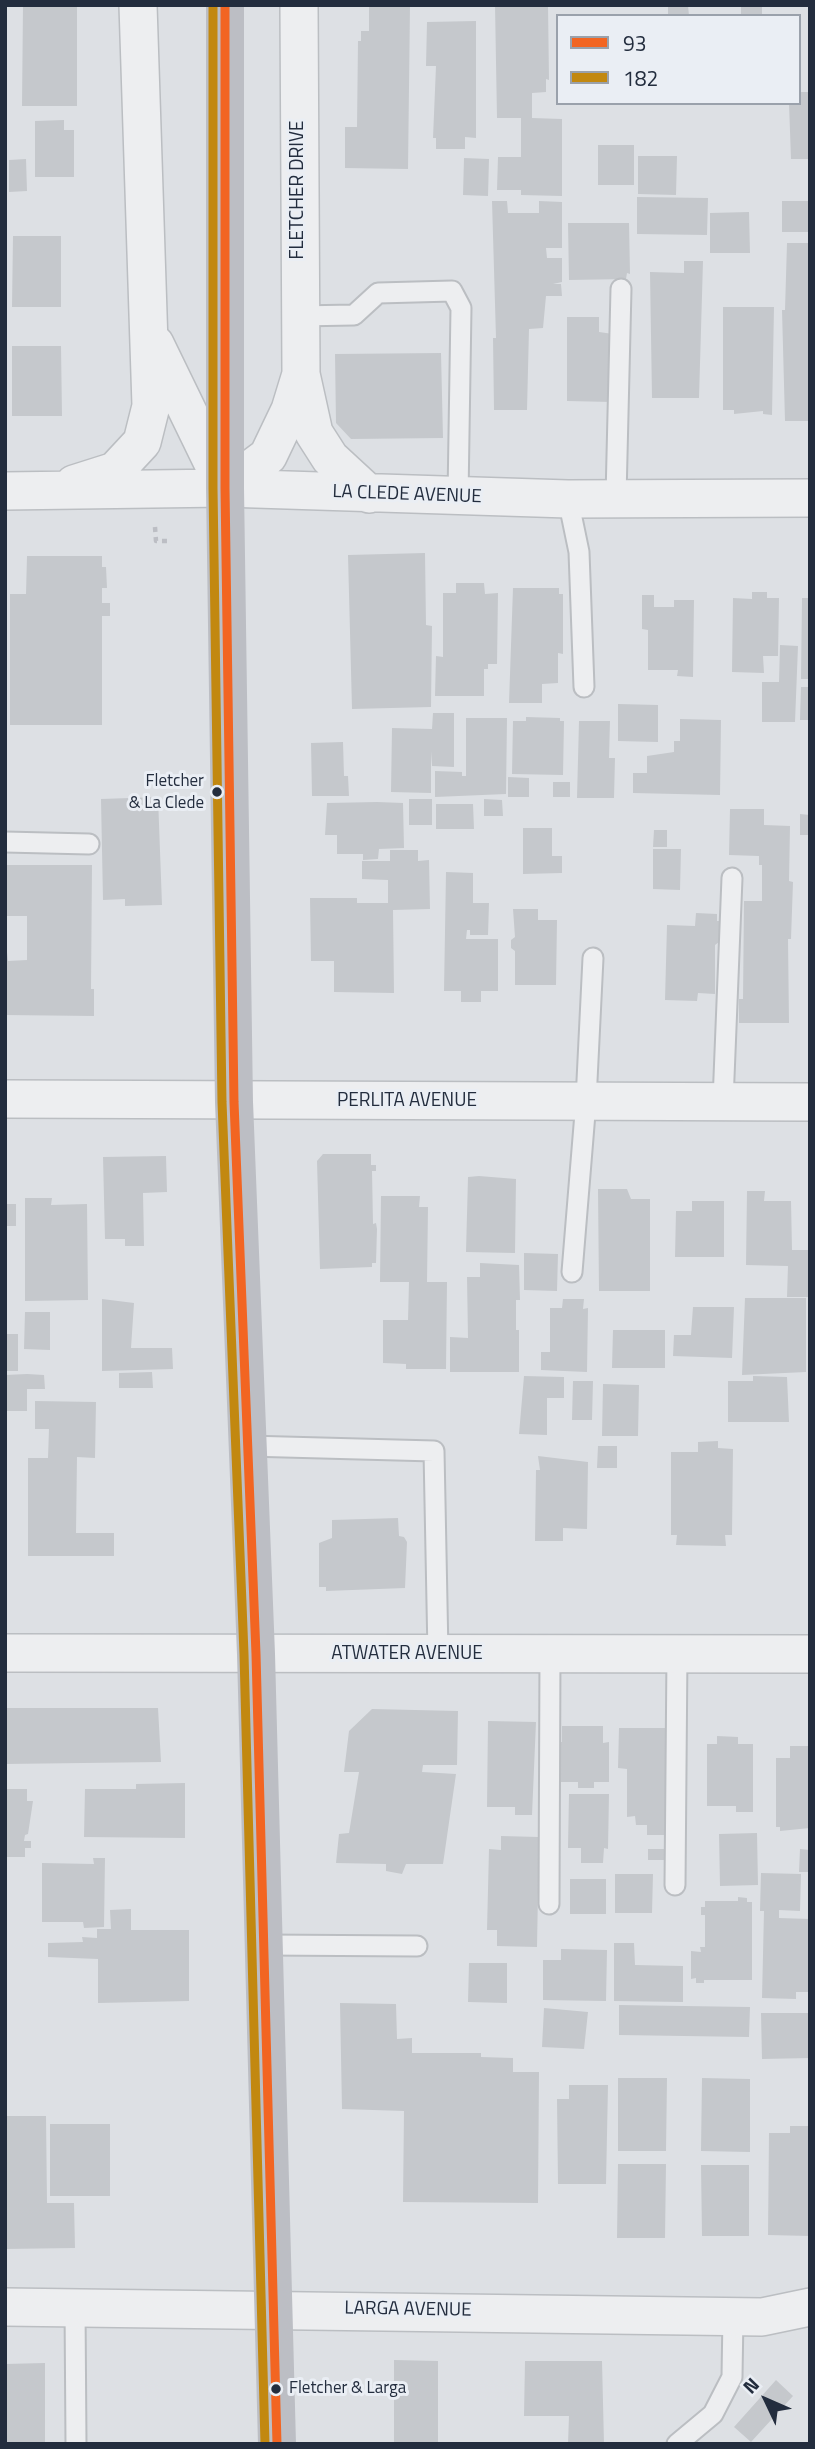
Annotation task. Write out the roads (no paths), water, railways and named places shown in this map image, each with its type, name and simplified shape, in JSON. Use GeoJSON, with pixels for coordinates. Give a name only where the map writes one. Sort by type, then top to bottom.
{"type":"FeatureCollection","features":[{"type":"Feature","properties":{"kind":"main road"},"geometry":{"type":"LineString","coordinates":[[225,5],[225,488],[234,1101],[256,1654],[277,2444]]}},
{"type":"Feature","properties":{"kind":"street"},"geometry":{"type":"LineString","coordinates":[[52,491],[115,471],[142,442],[150,406],[150,333],[138,5]]}},
{"type":"Feature","properties":{"kind":"street","name":"FLETCHER DRIVE"},"geometry":{"type":"LineString","coordinates":[[299,5],[300,374],[314,433],[330,458],[369,494]]}},
{"type":"Feature","properties":{"kind":"street"},"geometry":{"type":"LineString","coordinates":[[150,333],[225,488]]}},
{"type":"Feature","properties":{"kind":"street","name":"FLETCHER DRIVE"},"geometry":{"type":"LineString","coordinates":[[225,488],[268,456],[290,410],[300,374]]}},
{"type":"Feature","properties":{"kind":"street","name":"LA CLEDE AVENUE"},"geometry":{"type":"LineString","coordinates":[[5,491],[225,488],[568,499],[810,498]]}},
{"type":"Feature","properties":{"kind":"street","name":"PERLITA AVENUE"},"geometry":{"type":"LineString","coordinates":[[5,1099],[810,1102]]}},
{"type":"Feature","properties":{"kind":"street","name":"ATWATER AVENUE"},"geometry":{"type":"LineString","coordinates":[[5,1653],[810,1654]]}},
{"type":"Feature","properties":{"kind":"street","name":"LARGA AVENUE"},"geometry":{"type":"LineString","coordinates":[[5,2307],[272,2308],[762,2317],[810,2307]]}},
{"type":"Feature","properties":{"kind":"lane"},"geometry":{"type":"LineString","coordinates":[[616,497],[621,289]]}},
{"type":"Feature","properties":{"kind":"lane"},"geometry":{"type":"LineString","coordinates":[[298,316],[354,315],[378,293],[452,291],[461,308],[458,496]]}},
{"type":"Feature","properties":{"kind":"lane"},"geometry":{"type":"LineString","coordinates":[[568,499],[579,552],[584,687]]}},
{"type":"Feature","properties":{"kind":"lane"},"geometry":{"type":"LineString","coordinates":[[5,842],[89,844]]}},
{"type":"Feature","properties":{"kind":"lane"},"geometry":{"type":"LineString","coordinates":[[723,1102],[732,877]]}},
{"type":"Feature","properties":{"kind":"lane"},"geometry":{"type":"LineString","coordinates":[[572,1272],[586,1101],[593,958]]}},
{"type":"Feature","properties":{"kind":"lane"},"geometry":{"type":"LineString","coordinates":[[247,1446],[434,1451],[438,1654]]}},
{"type":"Feature","properties":{"kind":"lane"},"geometry":{"type":"LineString","coordinates":[[675,1885],[677,1653]]}},
{"type":"Feature","properties":{"kind":"lane"},"geometry":{"type":"LineString","coordinates":[[549,1904],[550,1654]]}},
{"type":"Feature","properties":{"kind":"lane"},"geometry":{"type":"LineString","coordinates":[[264,1945],[417,1946]]}},
{"type":"Feature","properties":{"kind":"lane"},"geometry":{"type":"LineString","coordinates":[[75,2306],[76,2444]]}},
{"type":"Feature","properties":{"kind":"lane"},"geometry":{"type":"LineString","coordinates":[[677,2444],[713,2414],[732,2377],[733,2316]]}},
{"type":"Feature","properties":{"kind":"place","name":"Fletcher & La Clede"},"geometry":{"type":"Point","coordinates":[217,792]}},
{"type":"Feature","properties":{"kind":"place","name":"Fletcher & Larga"},"geometry":{"type":"Point","coordinates":[276,2389]}}]}
